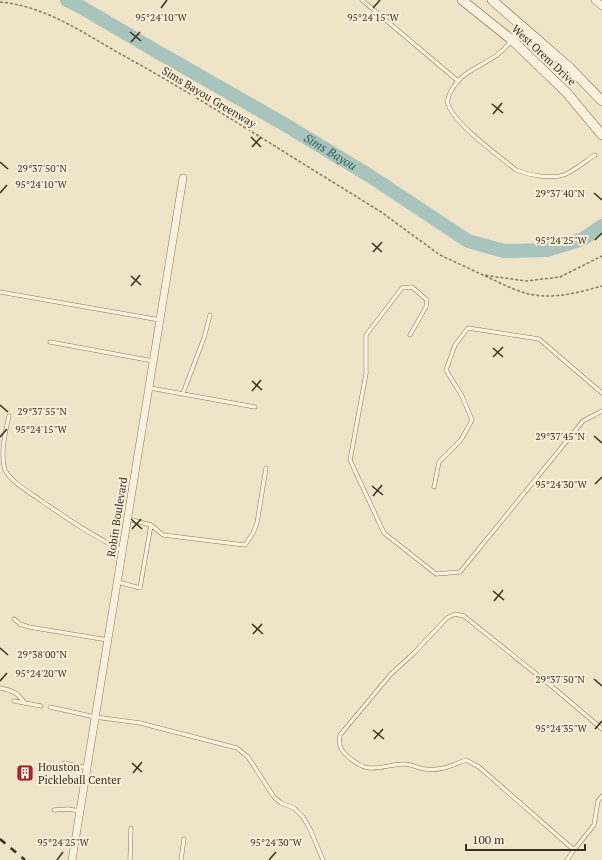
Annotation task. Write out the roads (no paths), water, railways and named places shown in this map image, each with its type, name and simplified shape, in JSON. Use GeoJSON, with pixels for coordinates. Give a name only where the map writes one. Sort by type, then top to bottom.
{"type":"FeatureCollection","features":[{"type":"Feature","properties":{"kind":"main road","name":"West Orem Drive"},"geometry":{"type":"LineString","coordinates":[[462,0],[512,40],[567,93],[602,135]]}},
{"type":"Feature","properties":{"kind":"main road","name":"West Orem Drive"},"geometry":{"type":"LineString","coordinates":[[492,0],[569,67],[602,102]]}},
{"type":"Feature","properties":{"kind":"street"},"geometry":{"type":"LineString","coordinates":[[595,0],[602,6]]}},
{"type":"Feature","properties":{"kind":"street"},"geometry":{"type":"LineString","coordinates":[[512,40],[523,26]]}},
{"type":"Feature","properties":{"kind":"street","name":"Robin Boulevard"},"geometry":{"type":"LineString","coordinates":[[72,860],[183,178]]}},
{"type":"Feature","properties":{"kind":"lane"},"geometry":{"type":"LineString","coordinates":[[362,0],[458,81]]}},
{"type":"Feature","properties":{"kind":"lane"},"geometry":{"type":"LineString","coordinates":[[512,40],[499,54],[461,78],[448,97],[448,103],[452,112],[461,125],[516,170],[523,173],[551,177],[558,176],[565,174],[595,155]]}},
{"type":"Feature","properties":{"kind":"lane"},"geometry":{"type":"LineString","coordinates":[[410,335],[426,307],[427,300],[412,287],[402,288],[366,335],[366,374],[350,460],[384,533],[436,574],[460,572],[583,421],[602,411]]}},
{"type":"Feature","properties":{"kind":"lane"},"geometry":{"type":"LineString","coordinates":[[0,292],[161,320]]}},
{"type":"Feature","properties":{"kind":"lane"},"geometry":{"type":"LineString","coordinates":[[183,394],[204,338],[210,315]]}},
{"type":"Feature","properties":{"kind":"lane"},"geometry":{"type":"LineString","coordinates":[[434,487],[439,462],[460,440],[472,420],[462,396],[446,370],[454,344],[468,328],[539,339],[602,393]]}},
{"type":"Feature","properties":{"kind":"lane"},"geometry":{"type":"LineString","coordinates":[[50,342],[154,361]]}},
{"type":"Feature","properties":{"kind":"lane"},"geometry":{"type":"LineString","coordinates":[[150,388],[254,406]]}},
{"type":"Feature","properties":{"kind":"lane"},"geometry":{"type":"LineString","coordinates":[[9,416],[2,451],[2,461],[5,471],[12,479],[68,519],[109,544],[123,550]]}},
{"type":"Feature","properties":{"kind":"lane"},"geometry":{"type":"LineString","coordinates":[[128,519],[151,525],[163,535],[245,545],[253,533],[257,523],[266,468]]}},
{"type":"Feature","properties":{"kind":"lane"},"geometry":{"type":"LineString","coordinates":[[118,582],[140,588],[151,525]]}},
{"type":"Feature","properties":{"kind":"lane"},"geometry":{"type":"LineString","coordinates":[[574,850],[478,767],[466,760],[446,768],[436,770],[423,769],[410,764],[396,764],[368,768],[361,765],[342,750],[339,742],[340,735],[391,674],[414,654],[447,618],[454,614],[464,616],[555,688],[602,729]]}},
{"type":"Feature","properties":{"kind":"lane"},"geometry":{"type":"LineString","coordinates":[[14,619],[20,624],[29,627],[108,640]]}},
{"type":"Feature","properties":{"kind":"lane"},"geometry":{"type":"LineString","coordinates":[[0,688],[17,693],[25,703]]}},
{"type":"Feature","properties":{"kind":"lane"},"geometry":{"type":"LineString","coordinates":[[14,701],[41,706]]}},
{"type":"Feature","properties":{"kind":"lane"},"geometry":{"type":"LineString","coordinates":[[50,707],[95,717],[140,723],[237,748],[248,757],[274,797],[281,803],[294,808],[303,817],[310,829],[323,860]]}},
{"type":"Feature","properties":{"kind":"lane"},"geometry":{"type":"LineString","coordinates":[[64,763],[87,768]]}},
{"type":"Feature","properties":{"kind":"lane"},"geometry":{"type":"LineString","coordinates":[[567,860],[594,825],[598,801],[602,796]]}},
{"type":"Feature","properties":{"kind":"lane"},"geometry":{"type":"LineString","coordinates":[[598,801],[602,804]]}},
{"type":"Feature","properties":{"kind":"lane"},"geometry":{"type":"LineString","coordinates":[[54,810],[68,809],[80,811]]}},
{"type":"Feature","properties":{"kind":"lane"},"geometry":{"type":"LineString","coordinates":[[130,860],[131,828]]}},
{"type":"Feature","properties":{"kind":"lane"},"geometry":{"type":"LineString","coordinates":[[180,860],[184,839]]}},
{"type":"Feature","properties":{"kind":"waterway","name":"Sims Bayou"},"geometry":{"type":"LineString","coordinates":[[67,0],[284,124],[370,176],[468,241],[504,251],[547,250],[583,239],[602,226]]}},
{"type":"Feature","properties":{"kind":"railway"},"geometry":{"type":"LineString","coordinates":[[0,839],[25,860]]}},
{"type":"Feature","properties":{"kind":"place","name":"Houston Pickleball Center"},"geometry":{"type":"Point","coordinates":[25,773]}}]}
